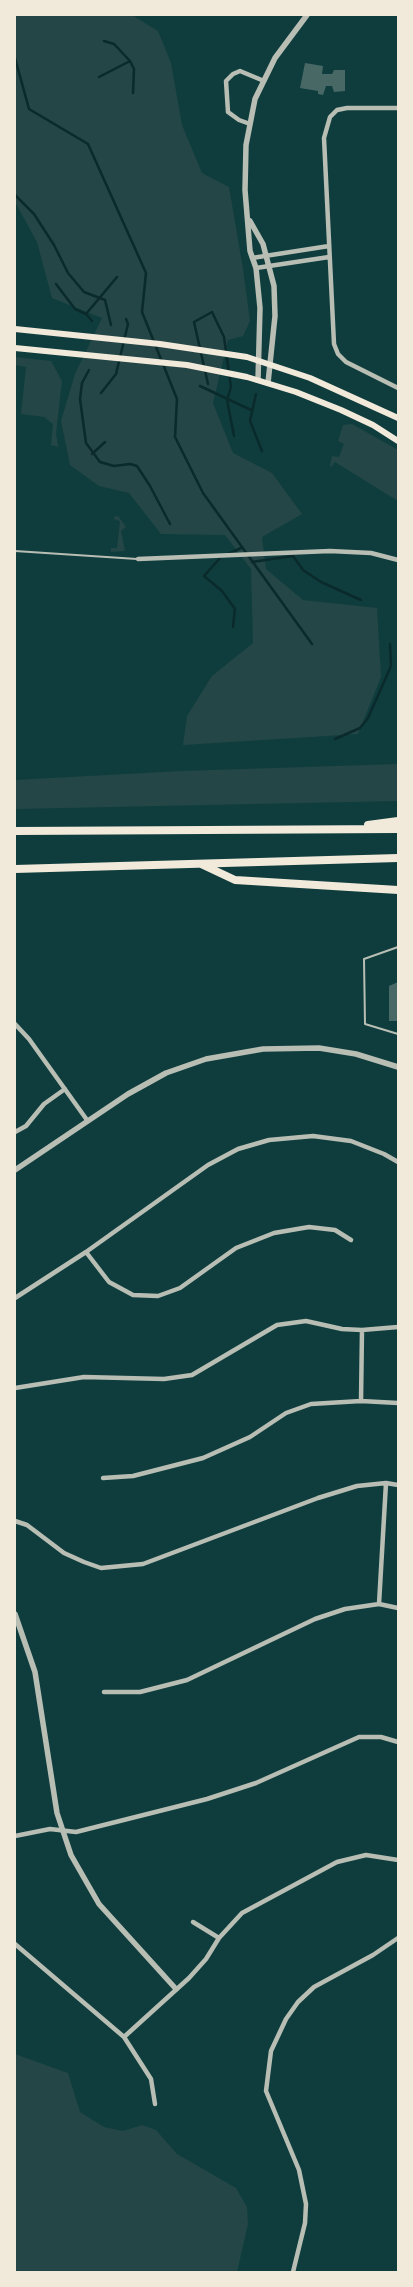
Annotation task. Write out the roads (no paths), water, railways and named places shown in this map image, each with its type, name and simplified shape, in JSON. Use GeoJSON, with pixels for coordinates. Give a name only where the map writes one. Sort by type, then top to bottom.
{"type":"FeatureCollection","features":[{"type":"Feature","properties":{"kind":"highway"},"geometry":{"type":"LineString","coordinates":[[336,829],[398,821]]}},
{"type":"Feature","properties":{"kind":"highway"},"geometry":{"type":"LineString","coordinates":[[15,832],[398,829]]}},
{"type":"Feature","properties":{"kind":"highway"},"geometry":{"type":"LineString","coordinates":[[15,869],[398,858]]}},
{"type":"Feature","properties":{"kind":"highway"},"geometry":{"type":"LineString","coordinates":[[199,863],[235,880],[398,890]]}},
{"type":"Feature","properties":{"kind":"main road"},"geometry":{"type":"LineString","coordinates":[[15,329],[160,344],[247,357],[310,378],[398,418]]}},
{"type":"Feature","properties":{"kind":"main road"},"geometry":{"type":"LineString","coordinates":[[15,348],[187,365],[247,377],[341,410],[373,425],[398,441]]}},
{"type":"Feature","properties":{"kind":"street"},"geometry":{"type":"LineString","coordinates":[[258,380],[257,360],[260,308],[256,268],[250,250],[249,219],[245,190],[246,144],[255,99],[276,58],[307,15]]}},
{"type":"Feature","properties":{"kind":"street"},"geometry":{"type":"LineString","coordinates":[[250,124],[239,120],[228,112],[226,82],[233,74],[240,71],[264,80]]}},
{"type":"Feature","properties":{"kind":"street"},"geometry":{"type":"LineString","coordinates":[[398,108],[347,108],[337,110],[330,117],[324,138],[334,344],[338,354],[346,362],[398,388]]}},
{"type":"Feature","properties":{"kind":"street"},"geometry":{"type":"LineString","coordinates":[[249,219],[266,256],[274,286],[275,316],[268,383]]}},
{"type":"Feature","properties":{"kind":"street"},"geometry":{"type":"LineString","coordinates":[[252,258],[329,246]]}},
{"type":"Feature","properties":{"kind":"street"},"geometry":{"type":"LineString","coordinates":[[256,268],[269,268],[329,257]]}},
{"type":"Feature","properties":{"kind":"street"},"geometry":{"type":"LineString","coordinates":[[138,559],[330,551],[371,553],[398,560]]}},
{"type":"Feature","properties":{"kind":"street"},"geometry":{"type":"LineString","coordinates":[[15,1024],[29,1039],[87,1120]]}},
{"type":"Feature","properties":{"kind":"street"},"geometry":{"type":"LineString","coordinates":[[15,1170],[87,1120],[166,1073],[206,1059],[263,1049],[319,1048],[356,1054],[398,1067]]}},
{"type":"Feature","properties":{"kind":"street"},"geometry":{"type":"LineString","coordinates":[[15,1132],[26,1126],[48,1100],[65,1090]]}},
{"type":"Feature","properties":{"kind":"street"},"geometry":{"type":"LineString","coordinates":[[15,1298],[86,1252],[208,1165],[246,1146],[269,1140],[313,1136],[351,1142],[384,1154],[398,1162]]}},
{"type":"Feature","properties":{"kind":"street"},"geometry":{"type":"LineString","coordinates":[[86,1252],[109,1282],[133,1295],[158,1296],[180,1288],[236,1248],[274,1233],[309,1226],[335,1230],[351,1240]]}},
{"type":"Feature","properties":{"kind":"street"},"geometry":{"type":"LineString","coordinates":[[15,1388],[84,1377],[164,1379],[192,1374],[277,1325],[306,1321],[342,1329],[362,1330],[398,1327]]}},
{"type":"Feature","properties":{"kind":"street"},"geometry":{"type":"LineString","coordinates":[[361,1401],[362,1330]]}},
{"type":"Feature","properties":{"kind":"street"},"geometry":{"type":"LineString","coordinates":[[103,1478],[133,1476],[203,1458],[250,1437],[286,1413],[311,1404],[361,1401],[398,1403]]}},
{"type":"Feature","properties":{"kind":"street"},"geometry":{"type":"LineString","coordinates":[[15,1521],[27,1525],[64,1553],[101,1568],[143,1564],[318,1498],[357,1486],[386,1483],[398,1485]]}},
{"type":"Feature","properties":{"kind":"street"},"geometry":{"type":"LineString","coordinates":[[379,1604],[386,1483]]}},
{"type":"Feature","properties":{"kind":"street"},"geometry":{"type":"LineString","coordinates":[[104,1692],[140,1692],[187,1680],[315,1619],[345,1609],[379,1604],[398,1608]]}},
{"type":"Feature","properties":{"kind":"street"},"geometry":{"type":"LineString","coordinates":[[15,1614],[35,1672],[61,1830],[71,1854],[99,1904],[176,1989]]}},
{"type":"Feature","properties":{"kind":"street"},"geometry":{"type":"LineString","coordinates":[[15,1836],[50,1829],[76,1832],[207,1799],[256,1783],[359,1737],[381,1737],[398,1742]]}},
{"type":"Feature","properties":{"kind":"street"},"geometry":{"type":"LineString","coordinates":[[124,2037],[206,1959],[219,1938],[242,1913],[337,1862],[366,1855],[398,1860]]}},
{"type":"Feature","properties":{"kind":"street"},"geometry":{"type":"LineString","coordinates":[[193,1922],[219,1938]]}},
{"type":"Feature","properties":{"kind":"street"},"geometry":{"type":"LineString","coordinates":[[293,2272],[305,2224],[306,2204],[299,2170],[266,2091],[271,2051],[286,2019],[298,2002],[314,1987],[373,1955],[398,1938]]}},
{"type":"Feature","properties":{"kind":"street"},"geometry":{"type":"LineString","coordinates":[[15,1944],[124,2037],[151,2079],[155,2104]]}},
{"type":"Feature","properties":{"kind":"lane"},"geometry":{"type":"LineString","coordinates":[[15,551],[138,559]]}},
{"type":"Feature","properties":{"kind":"lane"},"geometry":{"type":"LineString","coordinates":[[398,947],[364,959],[366,1024],[398,1034]]}},
{"type":"Feature","properties":{"kind":"waterway"},"geometry":{"type":"LineString","coordinates":[[104,41],[114,44],[130,61],[134,69],[133,93]]}},
{"type":"Feature","properties":{"kind":"waterway"},"geometry":{"type":"LineString","coordinates":[[15,58],[29,109],[88,144],[146,273],[142,312],[177,399],[175,437],[203,493],[312,644]]}},
{"type":"Feature","properties":{"kind":"waterway"},"geometry":{"type":"LineString","coordinates":[[99,77],[130,61]]}},
{"type":"Feature","properties":{"kind":"waterway"},"geometry":{"type":"LineString","coordinates":[[15,195],[34,214],[54,245],[68,273],[84,292],[105,300],[111,325]]}},
{"type":"Feature","properties":{"kind":"waterway"},"geometry":{"type":"LineString","coordinates":[[86,314],[117,277]]}},
{"type":"Feature","properties":{"kind":"waterway"},"geometry":{"type":"LineString","coordinates":[[56,284],[75,309],[86,314],[92,321]]}},
{"type":"Feature","properties":{"kind":"waterway"},"geometry":{"type":"LineString","coordinates":[[208,384],[194,322],[212,312],[224,337],[231,387],[227,400],[234,436]]}},
{"type":"Feature","properties":{"kind":"waterway"},"geometry":{"type":"LineString","coordinates":[[101,393],[116,374],[128,324],[126,319]]}},
{"type":"Feature","properties":{"kind":"waterway"},"geometry":{"type":"LineString","coordinates":[[89,370],[82,383],[80,399],[86,443],[100,462],[114,466],[130,464],[137,466],[170,524]]}},
{"type":"Feature","properties":{"kind":"waterway"},"geometry":{"type":"LineString","coordinates":[[200,386],[251,410]]}},
{"type":"Feature","properties":{"kind":"waterway"},"geometry":{"type":"LineString","coordinates":[[256,394],[250,421],[262,451]]}},
{"type":"Feature","properties":{"kind":"waterway"},"geometry":{"type":"LineString","coordinates":[[92,454],[105,442]]}},
{"type":"Feature","properties":{"kind":"waterway"},"geometry":{"type":"LineString","coordinates":[[228,554],[241,548]]}},
{"type":"Feature","properties":{"kind":"waterway"},"geometry":{"type":"LineString","coordinates":[[252,562],[293,556],[303,570],[321,582],[361,600]]}},
{"type":"Feature","properties":{"kind":"waterway"},"geometry":{"type":"LineString","coordinates":[[221,557],[204,576],[222,591],[235,609],[233,627]]}},
{"type":"Feature","properties":{"kind":"waterway"},"geometry":{"type":"LineString","coordinates":[[335,739],[360,728],[368,718],[391,666],[390,644]]}}]}
